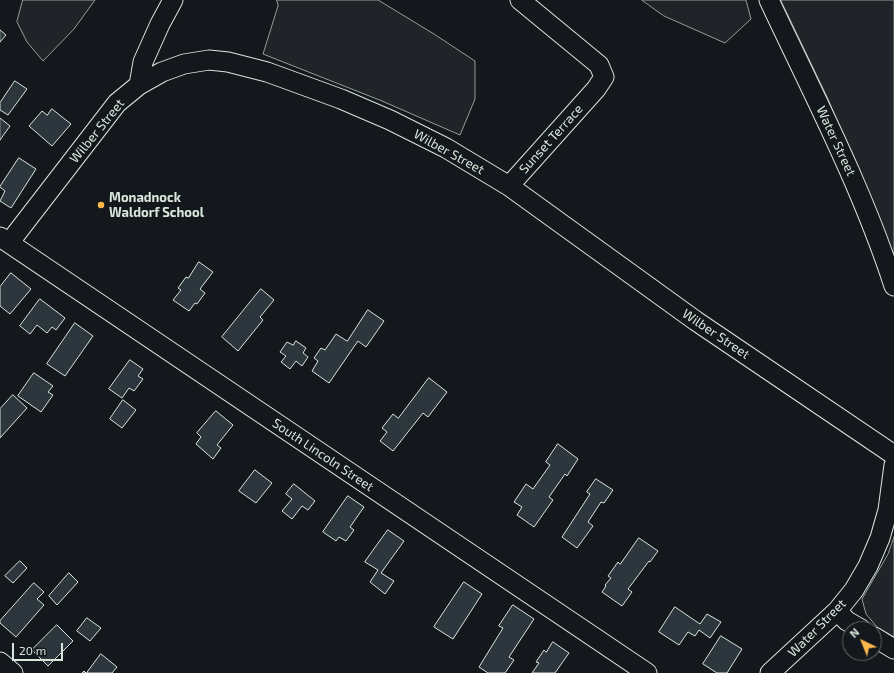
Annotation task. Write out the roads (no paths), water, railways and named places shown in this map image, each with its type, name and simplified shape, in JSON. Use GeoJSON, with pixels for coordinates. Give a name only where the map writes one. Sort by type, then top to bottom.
{"type":"FeatureCollection","features":[{"type":"Feature","properties":{"kind":"street"},"geometry":{"type":"LineString","coordinates":[[139,85],[144,62],[160,24],[173,0]]}},
{"type":"Feature","properties":{"kind":"street","name":"Sunset Terrace"},"geometry":{"type":"LineString","coordinates":[[508,186],[593,92],[604,77],[599,65],[520,0]]}},
{"type":"Feature","properties":{"kind":"street","name":"Water Street"},"geometry":{"type":"LineString","coordinates":[[769,0],[858,188],[882,249],[894,286]]}},
{"type":"Feature","properties":{"kind":"street","name":"Wilber Street"},"geometry":{"type":"LineString","coordinates":[[4,240],[117,103],[139,85],[162,72],[184,64],[208,60],[228,62],[267,72],[341,99],[390,120],[446,148],[508,186],[696,321],[894,455]]}},
{"type":"Feature","properties":{"kind":"street","name":"South Lincoln Street"},"geometry":{"type":"LineString","coordinates":[[4,240],[647,673]]}},
{"type":"Feature","properties":{"kind":"street","name":"Water Street"},"geometry":{"type":"LineString","coordinates":[[770,673],[837,611],[854,590],[868,566],[880,538],[888,510],[894,465]]}},
{"type":"Feature","properties":{"kind":"street"},"geometry":{"type":"LineString","coordinates":[[837,611],[847,621]]}},
{"type":"Feature","properties":{"kind":"street"},"geometry":{"type":"LineString","coordinates":[[882,642],[894,649]]}},
{"type":"Feature","properties":{"kind":"street"},"geometry":{"type":"LineString","coordinates":[[0,662],[12,673]]}},
{"type":"Feature","properties":{"kind":"place","name":"Monadnock Waldorf School"},"geometry":{"type":"Point","coordinates":[101,205]}}]}
